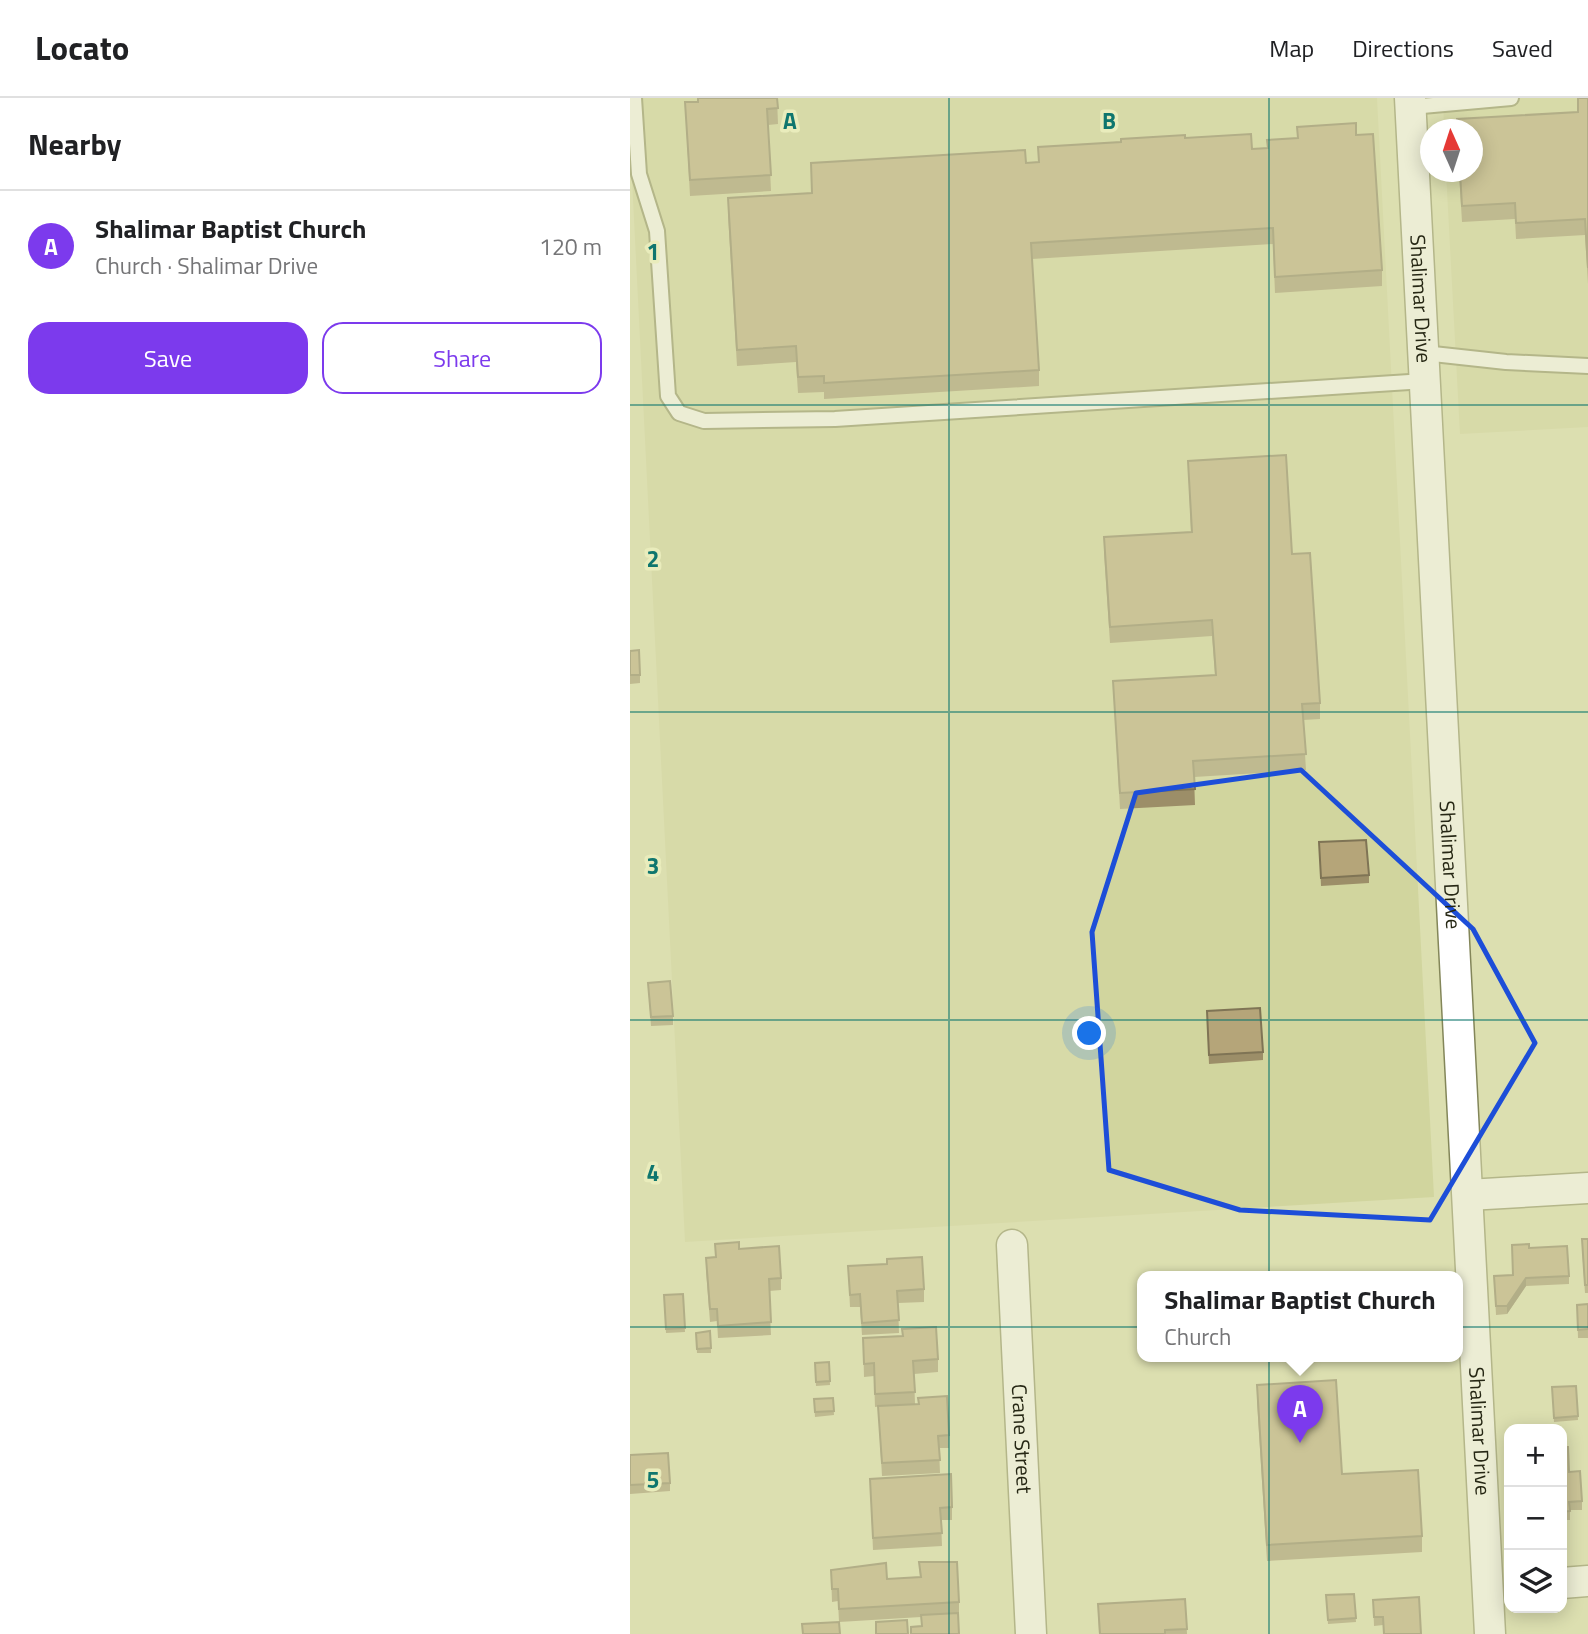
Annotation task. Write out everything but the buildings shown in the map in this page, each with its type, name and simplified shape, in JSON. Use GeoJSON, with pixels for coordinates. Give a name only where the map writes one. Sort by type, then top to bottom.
{"type":"FeatureCollection","features":[{"type":"Feature","properties":{"kind":"street","name":"Shalimar Drive"},"geometry":{"type":"LineString","coordinates":[[1411,103],[1468,1195],[1499,1587],[1490,1634]]}},
{"type":"Feature","properties":{"kind":"street"},"geometry":{"type":"LineString","coordinates":[[1468,1195],[1588,1188]]}},
{"type":"Feature","properties":{"kind":"street","name":"Crane Street"},"geometry":{"type":"LineString","coordinates":[[1012,1245],[1031,1634]]}},
{"type":"Feature","properties":{"kind":"street"},"geometry":{"type":"LineString","coordinates":[[1567,1583],[1588,1581]]}},
{"type":"Feature","properties":{"kind":"lane"},"geometry":{"type":"LineString","coordinates":[[634,98],[639,174],[657,231],[668,396],[679,413],[704,421],[835,419],[1425,367],[1506,362],[1588,366]]}},
{"type":"Feature","properties":{"kind":"lane"},"geometry":{"type":"LineString","coordinates":[[1411,103],[1511,98]]}},
{"type":"Feature","properties":{"kind":"highlighted area"},"geometry":{"type":"Polygon","coordinates":[[[1301,770],[1473,929],[1535,1043],[1430,1220],[1240,1210],[1109,1170],[1092,932],[1136,793],[1301,770]]]}},
{"type":"Feature","properties":{"kind":"shaded area"},"geometry":{"type":"Polygon","coordinates":[[[630,98],[1377,98],[1434,1197],[685,1242],[630,98]]]}},
{"type":"Feature","properties":{"kind":"shaded area"},"geometry":{"type":"Polygon","coordinates":[[[1443,98],[1588,98],[1588,427],[1460,434],[1447,182],[1483,182],[1483,119],[1444,119],[1443,98]]]}},
{"type":"Feature","properties":{"kind":"place","name":"Shalimar Baptist Church"},"geometry":{"type":"Point","coordinates":[1300,1443]}}]}
